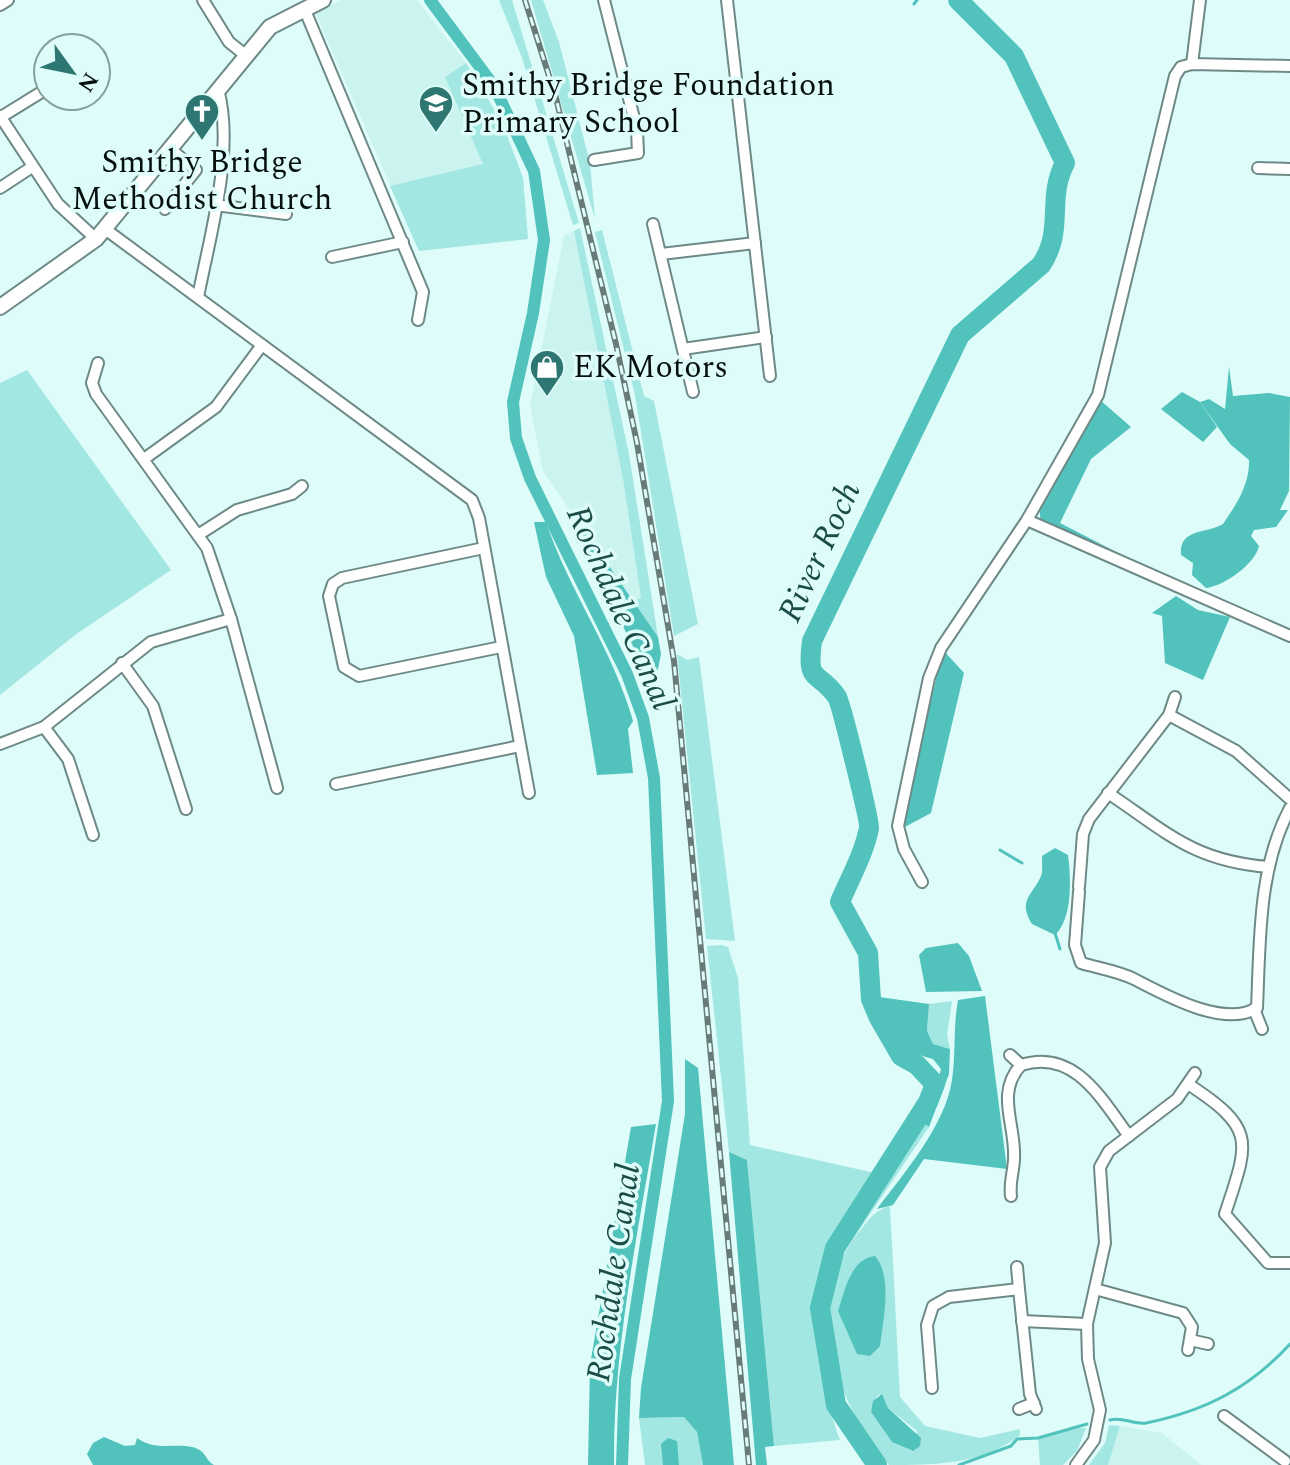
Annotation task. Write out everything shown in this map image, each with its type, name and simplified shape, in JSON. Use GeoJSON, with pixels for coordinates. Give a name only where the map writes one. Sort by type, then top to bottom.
{"type":"FeatureCollection","features":[{"type":"Feature","properties":{"kind":"street"},"geometry":{"type":"LineString","coordinates":[[0,5],[8,0]]}},
{"type":"Feature","properties":{"kind":"street"},"geometry":{"type":"LineString","coordinates":[[203,0],[229,42],[244,54]]}},
{"type":"Feature","properties":{"kind":"street"},"geometry":{"type":"LineString","coordinates":[[594,160],[643,153],[604,0]]}},
{"type":"Feature","properties":{"kind":"street"},"geometry":{"type":"LineString","coordinates":[[727,0],[770,376]]}},
{"type":"Feature","properties":{"kind":"street"},"geometry":{"type":"LineString","coordinates":[[1192,64],[1200,0]]}},
{"type":"Feature","properties":{"kind":"street"},"geometry":{"type":"LineString","coordinates":[[0,307],[100,234],[244,54],[270,27],[320,1]]}},
{"type":"Feature","properties":{"kind":"street"},"geometry":{"type":"LineString","coordinates":[[304,8],[423,292],[418,320]]}},
{"type":"Feature","properties":{"kind":"street"},"geometry":{"type":"LineString","coordinates":[[922,882],[904,849],[898,826],[929,678],[941,648],[1027,520],[1098,395],[1175,76],[1181,67],[1192,64],[1290,66]]}},
{"type":"Feature","properties":{"kind":"street"},"geometry":{"type":"LineString","coordinates":[[198,297],[224,138],[223,108],[218,89]]}},
{"type":"Feature","properties":{"kind":"street"},"geometry":{"type":"LineString","coordinates":[[32,98],[0,117],[58,204],[198,297],[472,500],[484,548],[529,793]]}},
{"type":"Feature","properties":{"kind":"street"},"geometry":{"type":"LineString","coordinates":[[165,209],[196,170],[170,149]]}},
{"type":"Feature","properties":{"kind":"street"},"geometry":{"type":"LineString","coordinates":[[0,188],[32,167]]}},
{"type":"Feature","properties":{"kind":"street"},"geometry":{"type":"LineString","coordinates":[[1258,168],[1290,169]]}},
{"type":"Feature","properties":{"kind":"street"},"geometry":{"type":"LineString","coordinates":[[215,205],[286,214]]}},
{"type":"Feature","properties":{"kind":"street"},"geometry":{"type":"LineString","coordinates":[[653,224],[693,392]]}},
{"type":"Feature","properties":{"kind":"street"},"geometry":{"type":"LineString","coordinates":[[332,257],[403,242]]}},
{"type":"Feature","properties":{"kind":"street"},"geometry":{"type":"LineString","coordinates":[[661,254],[755,243]]}},
{"type":"Feature","properties":{"kind":"street"},"geometry":{"type":"LineString","coordinates":[[683,349],[766,337]]}},
{"type":"Feature","properties":{"kind":"street"},"geometry":{"type":"LineString","coordinates":[[144,459],[216,407],[262,345]]}},
{"type":"Feature","properties":{"kind":"street"},"geometry":{"type":"LineString","coordinates":[[98,363],[92,383],[96,394],[207,548],[231,619],[277,788]]}},
{"type":"Feature","properties":{"kind":"street"},"geometry":{"type":"LineString","coordinates":[[198,535],[237,510],[292,494],[302,486]]}},
{"type":"Feature","properties":{"kind":"street"},"geometry":{"type":"LineString","coordinates":[[1027,520],[1290,636]]}},
{"type":"Feature","properties":{"kind":"street"},"geometry":{"type":"LineString","coordinates":[[484,548],[342,578],[333,584],[329,596],[344,667],[351,674],[359,676],[501,647]]}},
{"type":"Feature","properties":{"kind":"street"},"geometry":{"type":"LineString","coordinates":[[0,744],[44,727],[151,642],[231,619]]}},
{"type":"Feature","properties":{"kind":"street"},"geometry":{"type":"LineString","coordinates":[[122,663],[153,706],[186,809]]}},
{"type":"Feature","properties":{"kind":"street"},"geometry":{"type":"LineString","coordinates":[[1175,697],[1169,715],[1089,819],[1083,834],[1075,945],[1081,963],[1134,979],[1166,998],[1189,1006],[1235,1014],[1256,1008]]}},
{"type":"Feature","properties":{"kind":"street"},"geometry":{"type":"LineString","coordinates":[[1169,715],[1236,751],[1290,799]]}},
{"type":"Feature","properties":{"kind":"street"},"geometry":{"type":"LineString","coordinates":[[44,727],[68,759],[93,835]]}},
{"type":"Feature","properties":{"kind":"street"},"geometry":{"type":"LineString","coordinates":[[336,784],[520,746]]}},
{"type":"Feature","properties":{"kind":"street"},"geometry":{"type":"LineString","coordinates":[[1108,793],[1197,853],[1237,865],[1269,867]]}},
{"type":"Feature","properties":{"kind":"street"},"geometry":{"type":"LineString","coordinates":[[1262,1029],[1256,1008],[1269,867],[1279,829],[1290,808]]}},
{"type":"Feature","properties":{"kind":"street"},"geometry":{"type":"LineString","coordinates":[[1010,1055],[1021,1065],[1052,1062],[1079,1073],[1129,1136]]}},
{"type":"Feature","properties":{"kind":"street"},"geometry":{"type":"LineString","coordinates":[[1011,1196],[1015,1155],[1006,1099],[1011,1080],[1021,1065]]}},
{"type":"Feature","properties":{"kind":"street"},"geometry":{"type":"LineString","coordinates":[[1076,1465],[1094,1440],[1100,1410],[1088,1359],[1087,1324],[1105,1243],[1100,1167],[1109,1151],[1177,1099],[1195,1073]]}},
{"type":"Feature","properties":{"kind":"street"},"geometry":{"type":"LineString","coordinates":[[1188,1084],[1222,1106],[1243,1139],[1245,1155],[1219,1214],[1266,1268],[1290,1263]]}},
{"type":"Feature","properties":{"kind":"street"},"geometry":{"type":"LineString","coordinates":[[1017,1267],[1035,1406],[1019,1409]]}},
{"type":"Feature","properties":{"kind":"street"},"geometry":{"type":"LineString","coordinates":[[932,1388],[936,1367],[923,1312],[949,1297],[1019,1289]]}},
{"type":"Feature","properties":{"kind":"street"},"geometry":{"type":"LineString","coordinates":[[1095,1289],[1183,1313],[1192,1327],[1189,1345],[1208,1344]]}},
{"type":"Feature","properties":{"kind":"street"},"geometry":{"type":"LineString","coordinates":[[1022,1321],[1087,1324]]}},
{"type":"Feature","properties":{"kind":"street"},"geometry":{"type":"LineString","coordinates":[[1224,1416],[1286,1461]]}},
{"type":"Feature","properties":{"kind":"shaded area","name":"Smithy Bridge Foundation Primary School"},"geometry":{"type":"Polygon","coordinates":[[[342,0],[417,0],[466,63],[502,122],[523,178],[528,239],[419,251],[315,12],[342,0]]]}},
{"type":"Feature","properties":{"kind":"shaded area"},"geometry":{"type":"Polygon","coordinates":[[[499,0],[512,0],[579,223],[573,225],[522,58],[499,0]]]}},
{"type":"Feature","properties":{"kind":"shaded area"},"geometry":{"type":"Polygon","coordinates":[[[531,0],[543,0],[559,42],[590,163],[595,219],[531,0]]]}},
{"type":"Feature","properties":{"kind":"shaded area"},"geometry":{"type":"Polygon","coordinates":[[[466,63],[502,122],[523,178],[528,239],[419,251],[390,186],[483,164],[445,77],[466,63]]]}},
{"type":"Feature","properties":{"kind":"shaded area"},"geometry":{"type":"Polygon","coordinates":[[[580,228],[629,454],[658,637],[633,601],[641,598],[623,479],[574,231],[580,228]]]}},
{"type":"Feature","properties":{"kind":"shaded area"},"geometry":{"type":"Polygon","coordinates":[[[602,230],[644,396],[654,401],[698,624],[674,636],[635,395],[595,232],[602,230]]]}},
{"type":"Feature","properties":{"kind":"shaded area"},"geometry":{"type":"Polygon","coordinates":[[[574,231],[623,479],[641,598],[633,601],[543,471],[530,405],[564,236],[574,231]]]}},
{"type":"Feature","properties":{"kind":"shaded area"},"geometry":{"type":"Polygon","coordinates":[[[1229,367],[1233,396],[1269,393],[1290,397],[1289,491],[1280,510],[1288,510],[1276,527],[1254,530],[1251,536],[1259,546],[1245,567],[1221,583],[1206,588],[1192,575],[1193,563],[1181,555],[1184,540],[1223,524],[1241,494],[1249,469],[1249,460],[1230,444],[1200,402],[1209,399],[1225,409],[1229,367]]]}},
{"type":"Feature","properties":{"kind":"shaded area"},"geometry":{"type":"Polygon","coordinates":[[[27,370],[171,570],[75,635],[0,695],[0,383],[27,370]]]}},
{"type":"Feature","properties":{"kind":"shaded area"},"geometry":{"type":"Polygon","coordinates":[[[1182,392],[1200,402],[1217,427],[1203,442],[1161,409],[1182,392]]]}},
{"type":"Feature","properties":{"kind":"shaded area"},"geometry":{"type":"Polygon","coordinates":[[[1100,400],[1131,427],[1091,459],[1060,523],[1124,556],[1122,558],[1041,524],[1039,506],[1100,400]]]}},
{"type":"Feature","properties":{"kind":"shaded area"},"geometry":{"type":"Polygon","coordinates":[[[578,521],[658,637],[661,654],[653,694],[633,646],[585,552],[576,526],[578,521]]]}},
{"type":"Feature","properties":{"kind":"shaded area"},"geometry":{"type":"Polygon","coordinates":[[[534,522],[546,522],[624,695],[633,721],[628,729],[633,773],[597,775],[574,636],[546,577],[534,522]]]}},
{"type":"Feature","properties":{"kind":"shaded area"},"geometry":{"type":"Polygon","coordinates":[[[1176,596],[1198,610],[1230,617],[1203,680],[1165,663],[1162,616],[1152,613],[1176,596]]]}},
{"type":"Feature","properties":{"kind":"shaded area"},"geometry":{"type":"Polygon","coordinates":[[[943,650],[964,673],[931,813],[903,828],[902,822],[943,650]]]}},
{"type":"Feature","properties":{"kind":"shaded area"},"geometry":{"type":"Polygon","coordinates":[[[677,654],[687,660],[699,657],[735,941],[706,939],[677,654]]]}},
{"type":"Feature","properties":{"kind":"shaded area"},"geometry":{"type":"Polygon","coordinates":[[[1055,848],[1068,855],[1070,886],[1065,919],[1055,935],[1032,924],[1026,903],[1042,874],[1042,856],[1055,848]]]}},
{"type":"Feature","properties":{"kind":"shaded area"},"geometry":{"type":"Polygon","coordinates":[[[958,943],[969,956],[982,991],[926,992],[919,955],[926,948],[958,943]]]}},
{"type":"Feature","properties":{"kind":"shaded area"},"geometry":{"type":"Polygon","coordinates":[[[707,946],[728,947],[738,978],[750,1145],[875,1173],[833,1235],[817,1285],[815,1311],[819,1363],[840,1440],[774,1446],[747,1160],[729,1152],[707,946]]]}},
{"type":"Feature","properties":{"kind":"shaded area"},"geometry":{"type":"Polygon","coordinates":[[[872,996],[929,1004],[927,1031],[933,1044],[950,1049],[949,1074],[929,1127],[922,1122],[934,1096],[941,1069],[933,1059],[901,1050],[872,996]]]}},
{"type":"Feature","properties":{"kind":"shaded area"},"geometry":{"type":"Polygon","coordinates":[[[985,996],[1007,1169],[924,1159],[893,1205],[877,1209],[922,1148],[948,1097],[958,1000],[985,996]]]}},
{"type":"Feature","properties":{"kind":"shaded area"},"geometry":{"type":"Polygon","coordinates":[[[952,1001],[947,1035],[950,1049],[933,1044],[927,1031],[929,1004],[952,1001]]]}},
{"type":"Feature","properties":{"kind":"shaded area"},"geometry":{"type":"Polygon","coordinates":[[[685,1059],[698,1068],[734,1465],[703,1465],[697,1432],[684,1417],[639,1418],[641,1388],[685,1114],[685,1059]]]}},
{"type":"Feature","properties":{"kind":"shaded area"},"geometry":{"type":"Polygon","coordinates":[[[922,1122],[929,1127],[832,1270],[841,1247],[922,1122]]]}},
{"type":"Feature","properties":{"kind":"shaded area"},"geometry":{"type":"Polygon","coordinates":[[[656,1124],[622,1336],[614,1465],[588,1465],[590,1365],[631,1127],[656,1124]]]}},
{"type":"Feature","properties":{"kind":"shaded area"},"geometry":{"type":"Polygon","coordinates":[[[729,1152],[747,1160],[774,1446],[765,1447],[767,1465],[756,1465],[729,1152]]]}},
{"type":"Feature","properties":{"kind":"shaded area"},"geometry":{"type":"Polygon","coordinates":[[[890,1206],[900,1397],[925,1426],[980,1438],[1020,1429],[1020,1435],[1005,1445],[974,1458],[889,1465],[870,1441],[841,1383],[829,1321],[832,1290],[841,1260],[858,1233],[872,1216],[890,1206]],[[882,1394],[877,1396],[871,1412],[892,1442],[912,1451],[917,1431],[888,1408],[882,1394]]]}},
{"type":"Feature","properties":{"kind":"shaded area"},"geometry":{"type":"Polygon","coordinates":[[[875,1256],[884,1275],[885,1299],[880,1346],[870,1356],[857,1354],[838,1311],[854,1269],[867,1258],[875,1256]]]}},
{"type":"Feature","properties":{"kind":"shaded area"},"geometry":{"type":"Polygon","coordinates":[[[882,1394],[888,1408],[921,1438],[920,1446],[913,1451],[892,1442],[871,1412],[873,1401],[882,1394]]]}},
{"type":"Feature","properties":{"kind":"shaded area"},"geometry":{"type":"Polygon","coordinates":[[[684,1417],[697,1432],[703,1465],[645,1465],[639,1418],[684,1417]]]}},
{"type":"Feature","properties":{"kind":"shaded area"},"geometry":{"type":"Polygon","coordinates":[[[1109,1425],[1120,1426],[1108,1465],[1089,1465],[1105,1443],[1109,1425]]]}},
{"type":"Feature","properties":{"kind":"shaded area"},"geometry":{"type":"Polygon","coordinates":[[[1120,1426],[1162,1433],[1201,1465],[1108,1465],[1120,1426]]]}},
{"type":"Feature","properties":{"kind":"shaded area"},"geometry":{"type":"Polygon","coordinates":[[[1071,1428],[1086,1428],[1077,1451],[1063,1465],[1040,1465],[1038,1439],[1071,1428]]]}},
{"type":"Feature","properties":{"kind":"shaded area"},"geometry":{"type":"Polygon","coordinates":[[[104,1437],[125,1446],[135,1445],[137,1438],[154,1445],[194,1448],[214,1465],[93,1465],[87,1454],[93,1443],[104,1437]]]}},
{"type":"Feature","properties":{"kind":"shaded area"},"geometry":{"type":"Polygon","coordinates":[[[668,1438],[677,1441],[679,1465],[663,1465],[661,1444],[668,1438]]]}},
{"type":"Feature","properties":{"kind":"waterway","name":"Rochdale Canal"},"geometry":{"type":"LineString","coordinates":[[430,0],[494,86],[534,171],[544,240],[533,313],[513,402],[516,438],[530,478],[627,674],[643,718],[654,778],[668,1101],[625,1379],[622,1465]]}},
{"type":"Feature","properties":{"kind":"waterway"},"geometry":{"type":"LineString","coordinates":[[914,4],[917,0]]}},
{"type":"Feature","properties":{"kind":"waterway","name":"River Roch"},"geometry":{"type":"LineString","coordinates":[[877,1465],[836,1405],[820,1308],[835,1248],[928,1102],[935,1084],[917,1065],[901,1056],[879,1018],[871,999],[868,953],[840,902],[869,828],[840,704],[830,688],[812,671],[812,641],[960,335],[1041,265],[1048,252],[1059,176],[1065,163],[1014,56],[958,0]]}},
{"type":"Feature","properties":{"kind":"waterway"},"geometry":{"type":"LineString","coordinates":[[1000,850],[1022,863]]}},
{"type":"Feature","properties":{"kind":"waterway"},"geometry":{"type":"LineString","coordinates":[[1055,933],[1060,949]]}},
{"type":"Feature","properties":{"kind":"waterway"},"geometry":{"type":"LineString","coordinates":[[1110,1420],[1146,1423],[1207,1404],[1259,1373],[1290,1344]]}},
{"type":"Feature","properties":{"kind":"waterway"},"geometry":{"type":"LineString","coordinates":[[959,1465],[1011,1446],[1017,1439],[1038,1438],[1087,1424]]}},
{"type":"Feature","properties":{"kind":"railway"},"geometry":{"type":"LineString","coordinates":[[525,0],[556,98],[616,344],[637,443],[674,661],[749,1465]]}},
{"type":"Feature","properties":{"kind":"place","name":"Smithy Bridge Foundation Primary School"},"geometry":{"type":"Point","coordinates":[436,134]}},
{"type":"Feature","properties":{"kind":"place","name":"Smithy Bridge Methodist Church"},"geometry":{"type":"Point","coordinates":[202,142]}},
{"type":"Feature","properties":{"kind":"place","name":"EK Motors"},"geometry":{"type":"Point","coordinates":[547,398]}}]}
